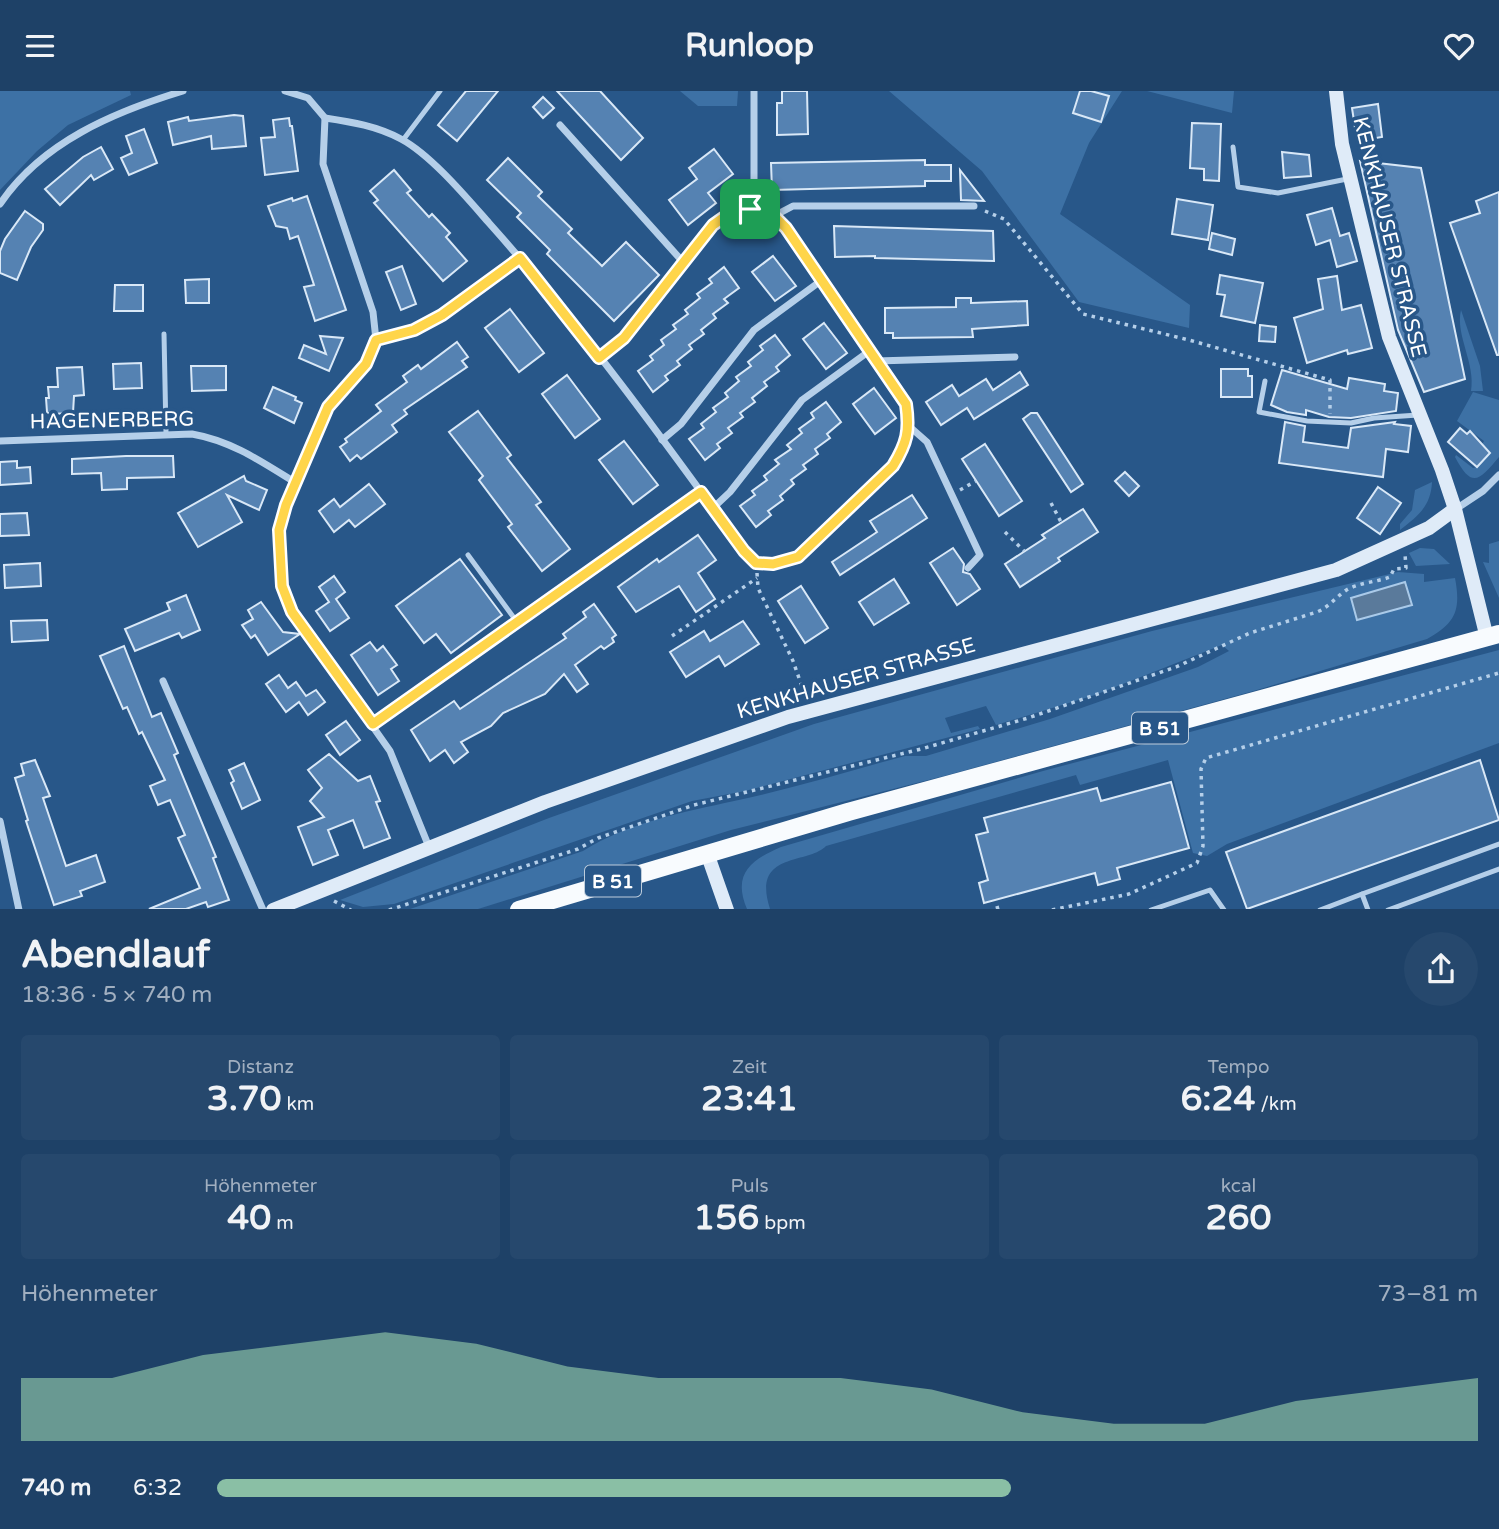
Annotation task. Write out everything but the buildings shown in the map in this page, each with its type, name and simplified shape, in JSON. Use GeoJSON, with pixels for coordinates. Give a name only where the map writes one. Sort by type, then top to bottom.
{"type":"FeatureCollection","features":[{"type":"Feature","properties":{"kind":"main road","name":"B 51"},"geometry":{"type":"LineString","coordinates":[[519,909],[848,813],[1493,636]]}},
{"type":"Feature","properties":{"kind":"street"},"geometry":{"type":"LineString","coordinates":[[0,204],[40,161],[71,137],[141,103],[183,91]]}},
{"type":"Feature","properties":{"kind":"street"},"geometry":{"type":"LineString","coordinates":[[285,91],[308,98],[325,118],[364,123],[403,140],[451,183],[520,258],[756,563],[773,564],[798,557],[893,466],[903,449],[909,427],[906,404],[868,352],[786,228],[774,216],[750,209],[730,213],[713,225],[624,338],[599,358]]}},
{"type":"Feature","properties":{"kind":"street"},"geometry":{"type":"LineString","coordinates":[[750,209],[754,181],[754,91]]}},
{"type":"Feature","properties":{"kind":"street","name":"KENKHAUSER STRASSE"},"geometry":{"type":"LineString","coordinates":[[1336,91],[1338,121],[1350,178],[1389,337],[1455,509],[1493,636]]}},
{"type":"Feature","properties":{"kind":"street"},"geometry":{"type":"LineString","coordinates":[[325,118],[323,164],[373,312],[376,340],[366,364],[328,407],[296,484],[279,530],[282,586],[292,612],[390,751],[429,847]]}},
{"type":"Feature","properties":{"kind":"street"},"geometry":{"type":"LineString","coordinates":[[560,125],[683,263]]}},
{"type":"Feature","properties":{"kind":"street"},"geometry":{"type":"LineString","coordinates":[[774,216],[793,206],[974,206]]}},
{"type":"Feature","properties":{"kind":"street"},"geometry":{"type":"LineString","coordinates":[[376,340],[414,330],[442,315],[520,258]]}},
{"type":"Feature","properties":{"kind":"street"},"geometry":{"type":"LineString","coordinates":[[662,440],[681,424],[754,330],[822,280]]}},
{"type":"Feature","properties":{"kind":"street"},"geometry":{"type":"LineString","coordinates":[[713,508],[730,492],[802,400],[868,352]]}},
{"type":"Feature","properties":{"kind":"street"},"geometry":{"type":"LineString","coordinates":[[876,361],[1015,356]]}},
{"type":"Feature","properties":{"kind":"street"},"geometry":{"type":"LineString","coordinates":[[909,427],[927,442],[980,555],[968,568]]}},
{"type":"Feature","properties":{"kind":"street","name":"HAGENERBERG"},"geometry":{"type":"LineString","coordinates":[[0,440],[166,433],[216,438],[245,450],[296,484]]}},
{"type":"Feature","properties":{"kind":"street"},"geometry":{"type":"LineString","coordinates":[[1455,509],[1483,491],[1499,475]]}},
{"type":"Feature","properties":{"kind":"street"},"geometry":{"type":"LineString","coordinates":[[373,724],[701,492]]}},
{"type":"Feature","properties":{"kind":"street","name":"KENKHAUSER STRASSE"},"geometry":{"type":"LineString","coordinates":[[273,909],[581,789],[810,710],[1336,570],[1401,543],[1429,528],[1455,509]]}},
{"type":"Feature","properties":{"kind":"street"},"geometry":{"type":"LineString","coordinates":[[163,681],[262,909]]}},
{"type":"Feature","properties":{"kind":"street"},"geometry":{"type":"LineString","coordinates":[[0,821],[19,909]]}},
{"type":"Feature","properties":{"kind":"street"},"geometry":{"type":"LineString","coordinates":[[707,853],[727,909]]}},
{"type":"Feature","properties":{"kind":"lane"},"geometry":{"type":"LineString","coordinates":[[403,140],[440,91]]}},
{"type":"Feature","properties":{"kind":"lane"},"geometry":{"type":"LineString","coordinates":[[1233,148],[1238,187],[1278,193],[1350,178]]}},
{"type":"Feature","properties":{"kind":"lane"},"geometry":{"type":"LineString","coordinates":[[164,334],[166,433]]}},
{"type":"Feature","properties":{"kind":"lane"},"geometry":{"type":"LineString","coordinates":[[1265,381],[1259,412],[1351,423],[1374,418],[1421,415]]}},
{"type":"Feature","properties":{"kind":"lane"},"geometry":{"type":"LineString","coordinates":[[468,555],[517,622]]}},
{"type":"Feature","properties":{"kind":"lane"},"geometry":{"type":"LineString","coordinates":[[1320,909],[1499,844]]}},
{"type":"Feature","properties":{"kind":"lane"},"geometry":{"type":"LineString","coordinates":[[1388,909],[1499,869]]}},
{"type":"Feature","properties":{"kind":"lane"},"geometry":{"type":"LineString","coordinates":[[1151,909],[1210,890],[1224,909]]}},
{"type":"Feature","properties":{"kind":"lane"},"geometry":{"type":"LineString","coordinates":[[1362,894],[1368,909]]}},
{"type":"Feature","properties":{"kind":"path"},"geometry":{"type":"LineString","coordinates":[[974,206],[1004,219],[1083,314],[1189,340],[1330,380],[1329,422]]}},
{"type":"Feature","properties":{"kind":"path"},"geometry":{"type":"LineString","coordinates":[[952,495],[976,481]]}},
{"type":"Feature","properties":{"kind":"path"},"geometry":{"type":"LineString","coordinates":[[1051,503],[1062,522]]}},
{"type":"Feature","properties":{"kind":"path"},"geometry":{"type":"LineString","coordinates":[[1005,533],[1024,551]]}},
{"type":"Feature","properties":{"kind":"path"},"geometry":{"type":"LineString","coordinates":[[389,909],[578,849],[598,838],[694,804],[921,749],[1118,689],[1176,667],[1250,633],[1317,613],[1337,600],[1346,590],[1391,577],[1394,569],[1406,568],[1406,555],[1401,543]]}},
{"type":"Feature","properties":{"kind":"path"},"geometry":{"type":"LineString","coordinates":[[756,563],[758,588],[793,661],[810,710]]}},
{"type":"Feature","properties":{"kind":"path"},"geometry":{"type":"LineString","coordinates":[[672,636],[757,579]]}},
{"type":"Feature","properties":{"kind":"path"},"geometry":{"type":"LineString","coordinates":[[1052,909],[1129,894],[1197,863],[1203,846],[1201,769],[1206,758],[1499,673]]}},
{"type":"Feature","properties":{"kind":"shaded area"},"geometry":{"type":"Polygon","coordinates":[[[0,91],[130,91],[131,95],[68,125],[37,151],[0,190],[0,91]]]}},
{"type":"Feature","properties":{"kind":"shaded area"},"geometry":{"type":"Polygon","coordinates":[[[680,91],[738,91],[737,106],[698,106],[680,91]]]}},
{"type":"Feature","properties":{"kind":"shaded area"},"geometry":{"type":"Polygon","coordinates":[[[889,91],[1122,91],[1089,143],[1060,214],[1190,305],[1189,328],[1079,302],[982,171],[889,91]]]}},
{"type":"Feature","properties":{"kind":"shaded area"},"geometry":{"type":"Polygon","coordinates":[[[1147,91],[1234,91],[1232,113],[1147,91]]]}},
{"type":"Feature","properties":{"kind":"shaded area"},"geometry":{"type":"Polygon","coordinates":[[[1461,310],[1480,366],[1483,391],[1471,391],[1471,370],[1461,329],[1461,310]]]}},
{"type":"Feature","properties":{"kind":"shaded area"},"geometry":{"type":"Polygon","coordinates":[[[1473,392],[1499,400],[1499,457],[1486,472],[1476,478],[1466,474],[1455,457],[1456,455],[1473,468],[1489,453],[1481,446],[1484,441],[1457,421],[1473,392]]]}},
{"type":"Feature","properties":{"kind":"shaded area"},"geometry":{"type":"Polygon","coordinates":[[[1432,482],[1426,504],[1418,515],[1400,530],[1400,524],[1412,510],[1415,490],[1432,482]]]}},
{"type":"Feature","properties":{"kind":"shaded area"},"geometry":{"type":"Polygon","coordinates":[[[1499,541],[1499,598],[1483,562],[1489,563],[1489,544],[1499,541]]]}},
{"type":"Feature","properties":{"kind":"shaded area"},"geometry":{"type":"Polygon","coordinates":[[[1420,548],[1434,549],[1450,564],[1416,566],[1409,553],[1420,548]]]}},
{"type":"Feature","properties":{"kind":"shaded area"},"geometry":{"type":"Polygon","coordinates":[[[1398,572],[1424,574],[1424,582],[1455,578],[1457,599],[1454,615],[1444,627],[1427,639],[1250,692],[944,776],[731,830],[478,909],[410,909],[583,851],[618,833],[656,820],[905,756],[926,756],[1050,719],[1198,667],[1229,651],[1222,645],[1095,695],[996,725],[986,706],[945,718],[951,733],[978,726],[980,729],[745,791],[692,801],[394,904],[363,907],[340,900],[549,818],[814,724],[1152,631],[1398,572]]]}},
{"type":"Feature","properties":{"kind":"shaded area"},"geometry":{"type":"Polygon","coordinates":[[[1405,582],[1412,605],[1357,620],[1351,598],[1405,582]]]}},
{"type":"Feature","properties":{"kind":"shaded area"},"geometry":{"type":"Polygon","coordinates":[[[1499,650],[1499,743],[1227,844],[1207,856],[1193,853],[1168,760],[1080,785],[1076,775],[826,846],[818,852],[784,863],[775,869],[768,877],[766,890],[770,909],[747,909],[743,897],[743,877],[753,863],[781,847],[1043,771],[1499,650]]]}},
{"type":"Feature","properties":{"kind":"route"},"geometry":{"type":"LineString","coordinates":[[750,209],[774,216],[786,228],[868,352],[906,404],[909,427],[903,449],[893,466],[798,557],[773,564],[756,563],[744,551],[701,492],[373,724],[292,612],[282,586],[279,530],[286,505],[328,407],[366,364],[376,340],[414,330],[442,315],[520,258],[599,358],[624,338],[713,225],[730,213],[750,209]]}}]}
